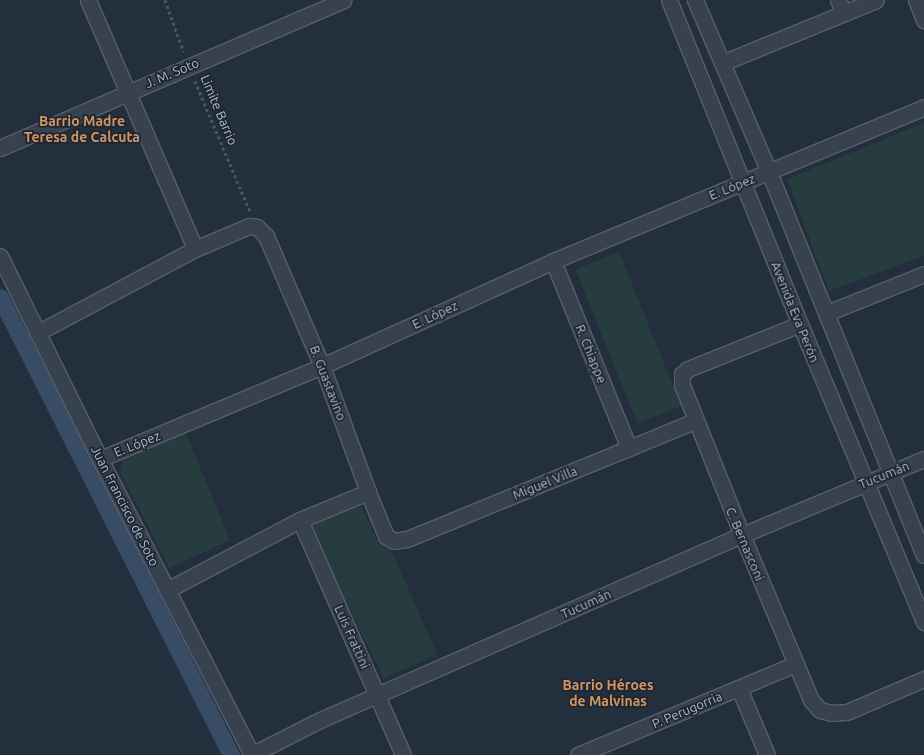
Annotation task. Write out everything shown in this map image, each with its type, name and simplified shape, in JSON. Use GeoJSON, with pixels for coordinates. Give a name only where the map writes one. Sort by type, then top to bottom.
{"type":"FeatureCollection","features":[{"type":"Feature","properties":{"kind":"street"},"geometry":{"type":"LineString","coordinates":[[88,0],[126,92],[195,249]]}},
{"type":"Feature","properties":{"kind":"street","name":"J. M. Soto"},"geometry":{"type":"LineString","coordinates":[[0,148],[126,92],[344,0]]}},
{"type":"Feature","properties":{"kind":"street","name":"Avenida Eva Perón"},"geometry":{"type":"LineString","coordinates":[[669,0],[800,324],[924,622]]}},
{"type":"Feature","properties":{"kind":"street"},"geometry":{"type":"LineString","coordinates":[[695,0],[769,172],[827,313],[889,473],[924,555]]}},
{"type":"Feature","properties":{"kind":"street"},"geometry":{"type":"LineString","coordinates":[[722,63],[841,7],[876,0]]}},
{"type":"Feature","properties":{"kind":"street"},"geometry":{"type":"LineString","coordinates":[[916,0],[924,20]]}},
{"type":"Feature","properties":{"kind":"street","name":"E. López"},"geometry":{"type":"LineString","coordinates":[[100,459],[322,366],[553,261],[924,107]]}},
{"type":"Feature","properties":{"kind":"street"},"geometry":{"type":"LineString","coordinates":[[38,333],[195,249],[249,226],[257,227]]}},
{"type":"Feature","properties":{"kind":"street","name":"B. Guastavino"},"geometry":{"type":"LineString","coordinates":[[257,227],[266,236],[322,366],[368,492],[386,536],[394,541]]}},
{"type":"Feature","properties":{"kind":"street","name":"Juan Francisco de Soto"},"geometry":{"type":"LineString","coordinates":[[0,256],[100,459],[252,755]]}},
{"type":"Feature","properties":{"kind":"street","name":"R. Chiappe"},"geometry":{"type":"LineString","coordinates":[[553,261],[630,448]]}},
{"type":"Feature","properties":{"kind":"street"},"geometry":{"type":"LineString","coordinates":[[827,313],[924,274]]}},
{"type":"Feature","properties":{"kind":"street","name":"C. Bernasconi"},"geometry":{"type":"LineString","coordinates":[[800,324],[688,369],[682,374],[682,385],[695,421],[811,700],[820,710],[831,713],[847,712],[924,679]]}},
{"type":"Feature","properties":{"kind":"street","name":"Miguel Villa"},"geometry":{"type":"LineString","coordinates":[[394,541],[407,539],[695,421]]}},
{"type":"Feature","properties":{"kind":"street","name":"Tucumán"},"geometry":{"type":"LineString","coordinates":[[252,755],[308,726],[378,695],[742,535],[865,482],[924,459]]}},
{"type":"Feature","properties":{"kind":"street"},"geometry":{"type":"LineString","coordinates":[[167,590],[300,520],[368,492]]}},
{"type":"Feature","properties":{"kind":"street","name":"Luis Frattini"},"geometry":{"type":"LineString","coordinates":[[300,520],[403,755]]}},
{"type":"Feature","properties":{"kind":"street","name":"P. Perugorria"},"geometry":{"type":"LineString","coordinates":[[578,755],[796,664]]}},
{"type":"Feature","properties":{"kind":"street"},"geometry":{"type":"LineString","coordinates":[[739,688],[767,755]]}},
{"type":"Feature","properties":{"kind":"path","name":"Limite Barrio"},"geometry":{"type":"LineString","coordinates":[[165,0],[189,66],[257,227]]}},
{"type":"Feature","properties":{"kind":"green space"},"geometry":{"type":"Polygon","coordinates":[[[924,123],[924,256],[829,291],[787,179],[924,123]]]}},
{"type":"Feature","properties":{"kind":"green space"},"geometry":{"type":"Polygon","coordinates":[[[619,252],[681,406],[638,424],[575,270],[619,252]]]}},
{"type":"Feature","properties":{"kind":"green space"},"geometry":{"type":"Polygon","coordinates":[[[185,431],[230,540],[169,568],[120,471],[125,452],[185,431]]]}},
{"type":"Feature","properties":{"kind":"green space"},"geometry":{"type":"Polygon","coordinates":[[[360,504],[377,540],[392,552],[437,654],[384,679],[309,526],[360,504]]]}},
{"type":"Feature","properties":{"kind":"waterway"},"geometry":{"type":"LineString","coordinates":[[0,297],[231,755]]}},
{"type":"Feature","properties":{"kind":"district","name":"Barrio Madre Teresa de Calcuta"},"geometry":{"type":"Point","coordinates":[82,130]}},
{"type":"Feature","properties":{"kind":"district","name":"Barrio Héroes de Malvinas"},"geometry":{"type":"Point","coordinates":[608,694]}}]}
